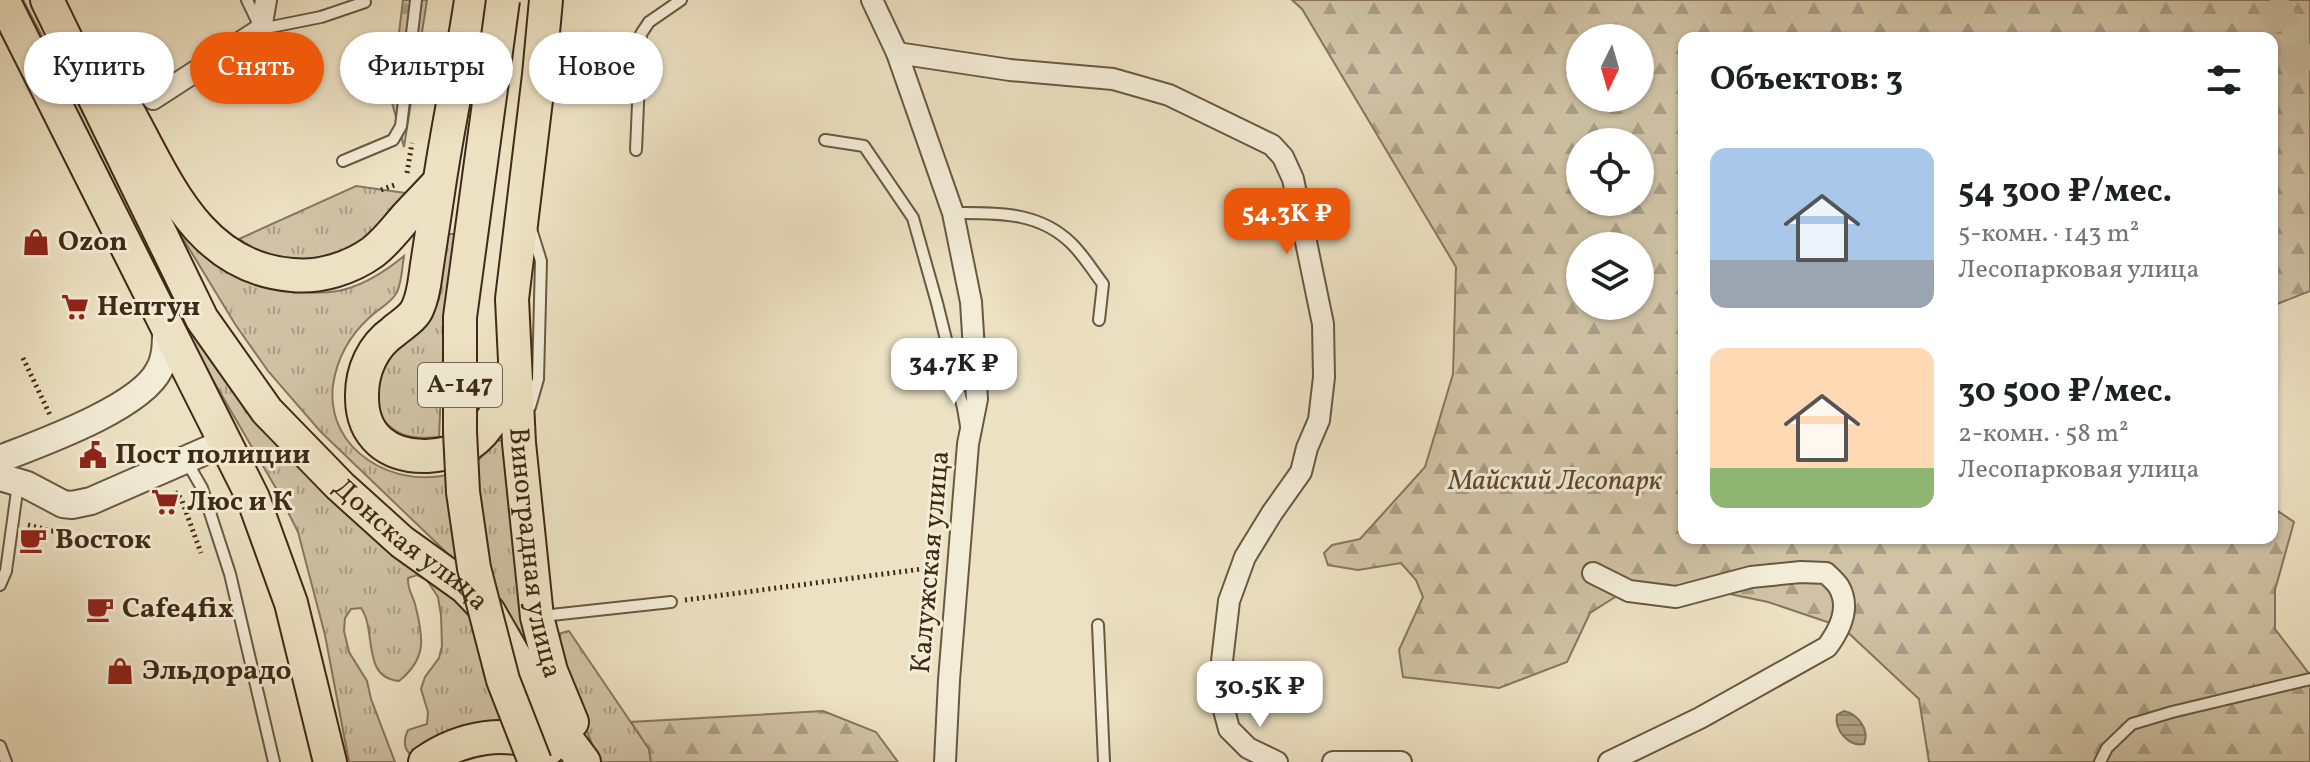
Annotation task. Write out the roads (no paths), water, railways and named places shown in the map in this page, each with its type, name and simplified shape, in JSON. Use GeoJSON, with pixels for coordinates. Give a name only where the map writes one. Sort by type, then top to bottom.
{"type":"FeatureCollection","features":[{"type":"Feature","properties":{"kind":"main road","name":"А-147"},"geometry":{"type":"LineString","coordinates":[[48,0],[118,94],[177,202],[210,240],[229,256],[252,267],[276,274],[301,276],[326,273],[349,265],[372,253],[391,237],[439,182]]}},
{"type":"Feature","properties":{"kind":"main road","name":"Донская улица"},"geometry":{"type":"LineString","coordinates":[[48,0],[202,319],[248,385],[267,411],[340,486],[402,542],[465,587],[489,612],[546,711],[586,762]]}},
{"type":"Feature","properties":{"kind":"main road","name":"А-147"},"geometry":{"type":"LineString","coordinates":[[471,0],[423,289],[418,309],[405,324],[380,343],[365,370],[361,400],[369,430],[389,449],[414,456],[441,455],[466,446],[480,435],[494,415],[507,391],[514,358]]}},
{"type":"Feature","properties":{"kind":"main road","name":"А-147"},"geometry":{"type":"LineString","coordinates":[[503,0],[460,317],[460,432],[463,492],[474,568],[503,680],[535,762]]}},
{"type":"Feature","properties":{"kind":"main road","name":"Виноградная улица"},"geometry":{"type":"LineString","coordinates":[[546,0],[512,299],[514,358],[519,443],[537,617],[551,671],[586,762]]}},
{"type":"Feature","properties":{"kind":"main road"},"geometry":{"type":"LineString","coordinates":[[5,14],[166,322],[253,498],[291,603],[330,762]]}},
{"type":"Feature","properties":{"kind":"main road"},"geometry":{"type":"LineString","coordinates":[[425,762],[447,748],[470,740],[493,737],[517,738],[541,744],[572,762]]}},
{"type":"Feature","properties":{"kind":"street"},"geometry":{"type":"LineString","coordinates":[[174,85],[261,29],[266,0]]}},
{"type":"Feature","properties":{"kind":"street","name":"Калужская улица"},"geometry":{"type":"LineString","coordinates":[[872,0],[897,53],[953,213],[972,316],[977,399],[968,444],[945,762]]}},
{"type":"Feature","properties":{"kind":"street"},"geometry":{"type":"LineString","coordinates":[[897,53],[1010,70],[1113,79],[1181,100],[1272,145],[1283,157],[1293,179],[1323,324],[1319,420],[1301,472],[1245,557],[1229,601],[1222,661],[1224,710],[1229,729],[1248,748],[1277,762]]}},
{"type":"Feature","properties":{"kind":"street"},"geometry":{"type":"LineString","coordinates":[[0,459],[120,407],[146,388],[164,360],[166,322]]}},
{"type":"Feature","properties":{"kind":"street"},"geometry":{"type":"LineString","coordinates":[[18,483],[33,481],[31,466],[42,442]]}},
{"type":"Feature","properties":{"kind":"street"},"geometry":{"type":"LineString","coordinates":[[18,483],[72,505],[91,501],[226,442]]}},
{"type":"Feature","properties":{"kind":"street"},"geometry":{"type":"LineString","coordinates":[[1593,573],[1629,591],[1676,597],[1751,577],[1826,573],[1841,589],[1844,612],[1838,632],[1827,647],[1700,718],[1609,762]]}},
{"type":"Feature","properties":{"kind":"street"},"geometry":{"type":"LineString","coordinates":[[1333,762],[1401,762]]}},
{"type":"Feature","properties":{"kind":"lane"},"geometry":{"type":"LineString","coordinates":[[247,0],[261,29],[321,17],[365,2]]}},
{"type":"Feature","properties":{"kind":"lane"},"geometry":{"type":"LineString","coordinates":[[343,161],[393,140],[401,126],[416,0]]}},
{"type":"Feature","properties":{"kind":"lane"},"geometry":{"type":"LineString","coordinates":[[636,150],[641,34],[649,22],[681,0]]}},
{"type":"Feature","properties":{"kind":"lane"},"geometry":{"type":"LineString","coordinates":[[825,140],[864,146],[913,218],[963,408],[968,444]]}},
{"type":"Feature","properties":{"kind":"lane"},"geometry":{"type":"LineString","coordinates":[[519,443],[538,379],[541,261],[523,203]]}},
{"type":"Feature","properties":{"kind":"lane"},"geometry":{"type":"LineString","coordinates":[[953,213],[996,213],[1040,220],[1071,243],[1103,284],[1099,320]]}},
{"type":"Feature","properties":{"kind":"lane"},"geometry":{"type":"LineString","coordinates":[[187,460],[202,488],[230,574],[274,762]]}},
{"type":"Feature","properties":{"kind":"lane"},"geometry":{"type":"LineString","coordinates":[[0,585],[6,571],[18,483]]}},
{"type":"Feature","properties":{"kind":"lane"},"geometry":{"type":"LineString","coordinates":[[537,617],[671,602]]}},
{"type":"Feature","properties":{"kind":"lane"},"geometry":{"type":"LineString","coordinates":[[1098,625],[1104,762]]}},
{"type":"Feature","properties":{"kind":"lane"},"geometry":{"type":"LineString","coordinates":[[2100,762],[2107,748],[2132,724],[2310,679]]}},
{"type":"Feature","properties":{"kind":"lane"},"geometry":{"type":"LineString","coordinates":[[0,746],[6,762]]}},
{"type":"Feature","properties":{"kind":"tunnel"},"geometry":{"type":"LineString","coordinates":[[2271,0],[2310,82]]}},
{"type":"Feature","properties":{"kind":"place","name":"Ozon"},"geometry":{"type":"Point","coordinates":[36,242]}},
{"type":"Feature","properties":{"kind":"place","name":"Нептун"},"geometry":{"type":"Point","coordinates":[75,307]}},
{"type":"Feature","properties":{"kind":"place","name":"Пост полиции"},"geometry":{"type":"Point","coordinates":[93,455]}},
{"type":"Feature","properties":{"kind":"place","name":"Люс и К"},"geometry":{"type":"Point","coordinates":[165,502]}},
{"type":"Feature","properties":{"kind":"place","name":"Восток"},"geometry":{"type":"Point","coordinates":[33,540]}},
{"type":"Feature","properties":{"kind":"place","name":"Cafe4fix"},"geometry":{"type":"Point","coordinates":[100,609]}},
{"type":"Feature","properties":{"kind":"place","name":"Эльдорадо"},"geometry":{"type":"Point","coordinates":[120,671]}},
{"type":"Feature","properties":{"kind":"park label","name":"Майский Лесопарк"},"geometry":{"type":"Point","coordinates":[1555,481]}}]}
